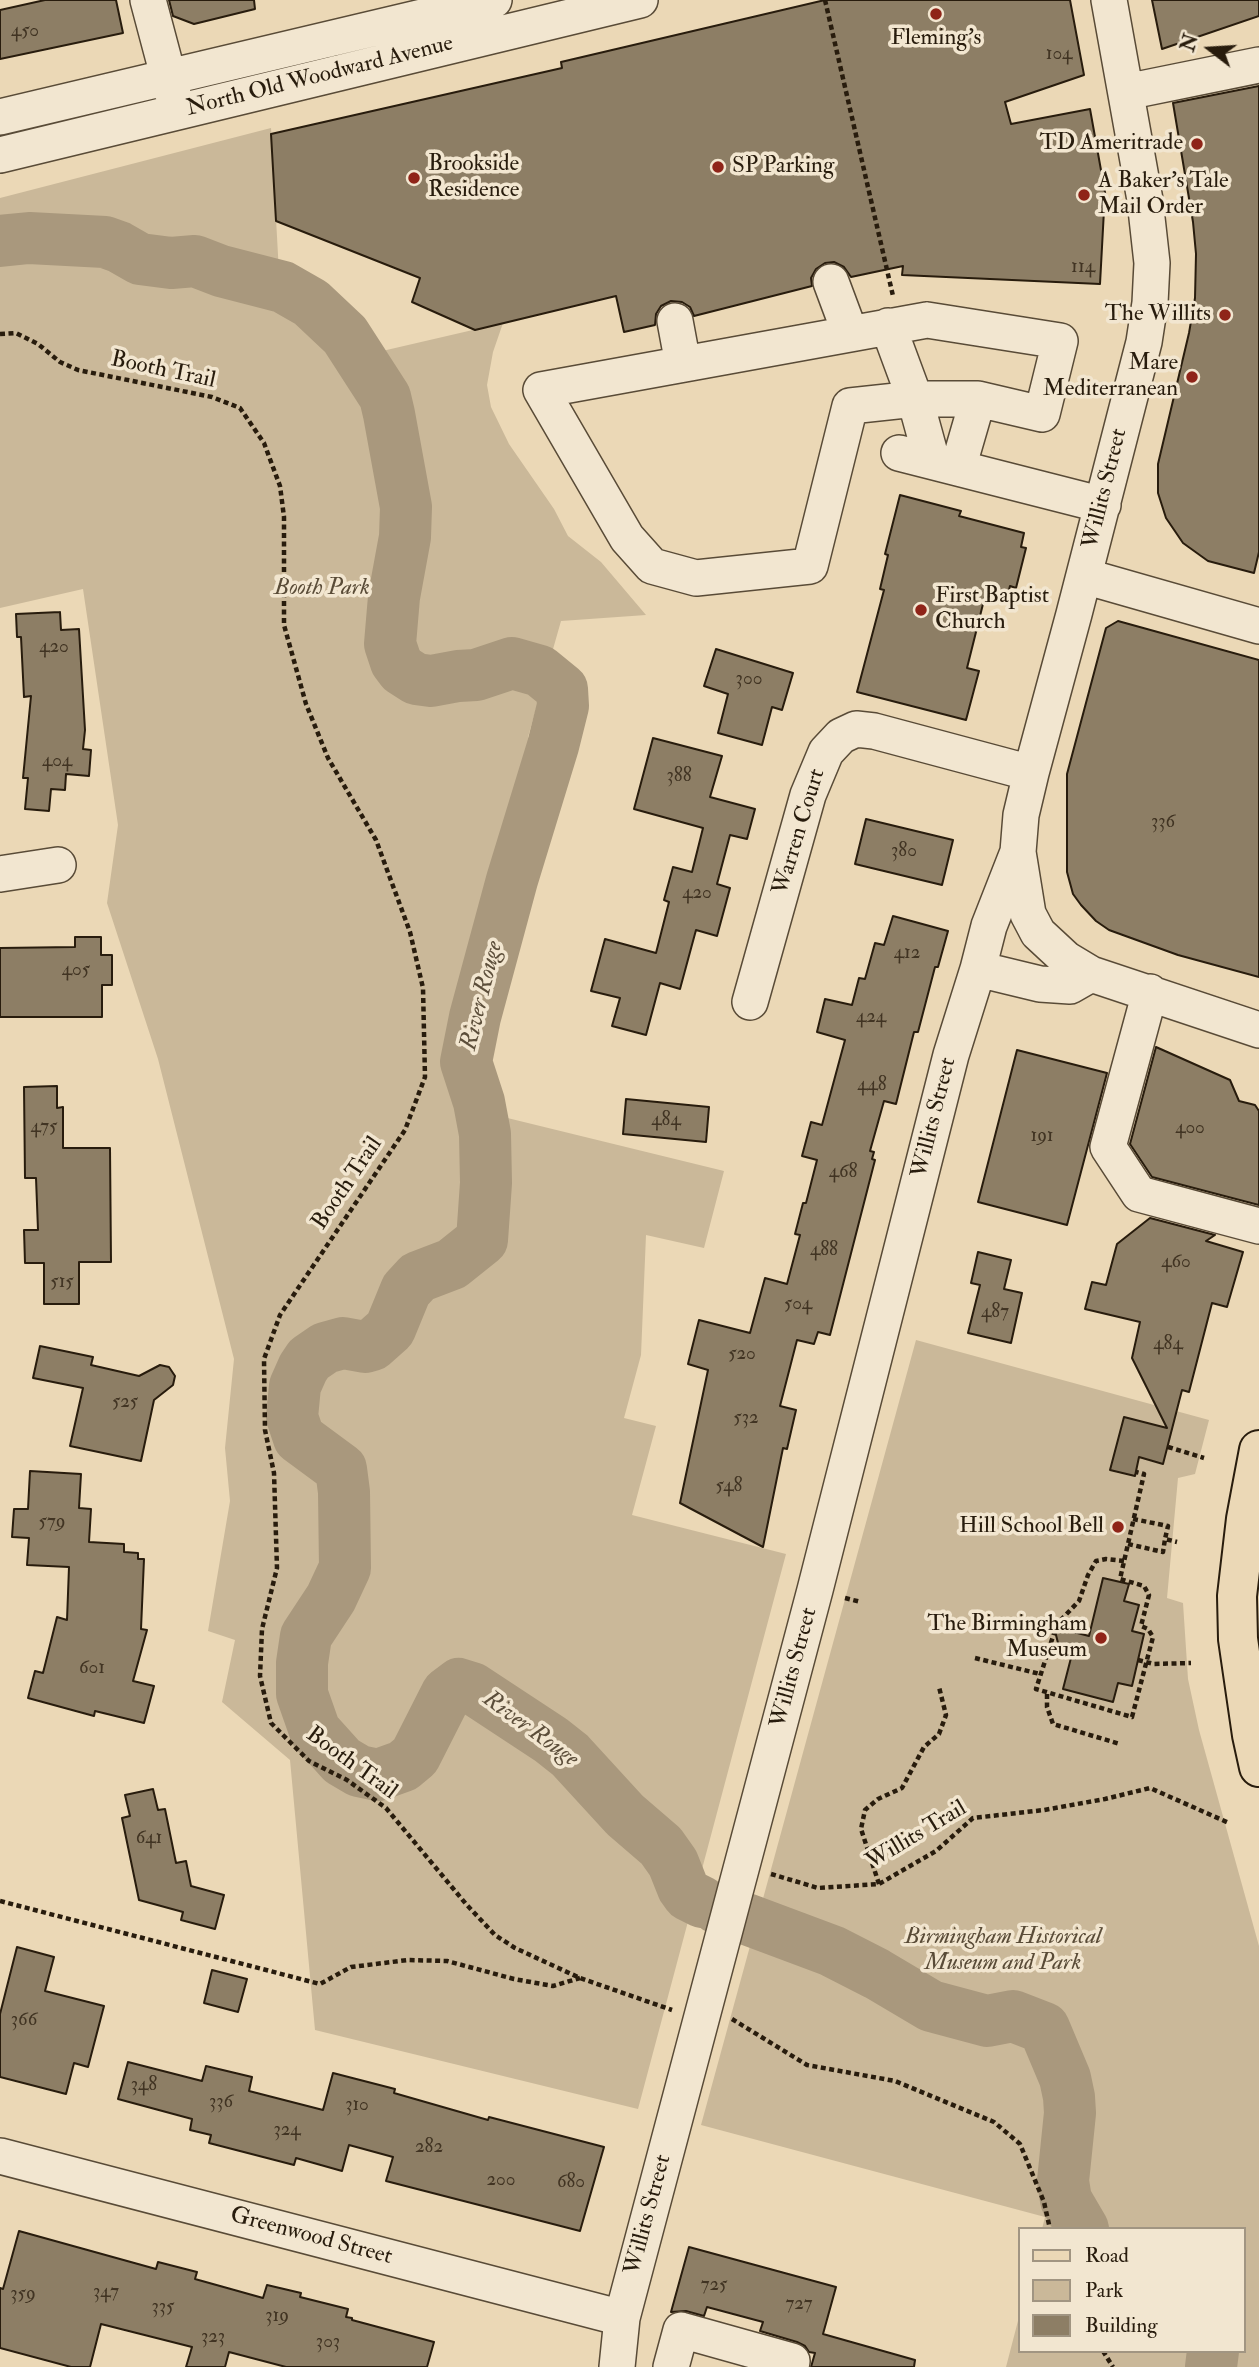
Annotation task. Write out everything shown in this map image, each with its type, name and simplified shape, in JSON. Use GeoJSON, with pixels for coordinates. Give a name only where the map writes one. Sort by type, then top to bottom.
{"type":"FeatureCollection","features":[{"type":"Feature","properties":{"kind":"main road"},"geometry":{"type":"LineString","coordinates":[[1259,1450],[1245,1519],[1239,1567],[1249,1648],[1252,1735],[1259,1767]]}},
{"type":"Feature","properties":{"kind":"street"},"geometry":{"type":"LineString","coordinates":[[148,0],[177,112]]}},
{"type":"Feature","properties":{"kind":"street","name":"North Old Woodward Avenue"},"geometry":{"type":"LineString","coordinates":[[0,117],[494,0]]}},
{"type":"Feature","properties":{"kind":"street","name":"North Old Woodward Avenue"},"geometry":{"type":"LineString","coordinates":[[0,155],[470,40],[534,13],[640,0]]}},
{"type":"Feature","properties":{"kind":"street","name":"Willits Street"},"geometry":{"type":"LineString","coordinates":[[629,2364],[622,2318],[743,1868],[948,1068],[989,926],[1018,852],[1021,815],[1031,773],[1144,342],[1152,264],[1145,200],[1109,0]]}},
{"type":"Feature","properties":{"kind":"street"},"geometry":{"type":"LineString","coordinates":[[1126,92],[1259,65]]}},
{"type":"Feature","properties":{"kind":"street"},"geometry":{"type":"LineString","coordinates":[[831,282],[850,333]]}},
{"type":"Feature","properties":{"kind":"street"},"geometry":{"type":"LineString","coordinates":[[927,320],[1060,341],[1042,414],[978,399],[915,399],[850,406],[810,566],[696,578],[652,566],[627,538],[541,390],[850,333],[927,320]]}},
{"type":"Feature","properties":{"kind":"street"},"geometry":{"type":"LineString","coordinates":[[675,321],[683,364]]}},
{"type":"Feature","properties":{"kind":"street"},"geometry":{"type":"LineString","coordinates":[[895,325],[929,461]]}},
{"type":"Feature","properties":{"kind":"street"},"geometry":{"type":"LineString","coordinates":[[929,461],[978,399]]}},
{"type":"Feature","properties":{"kind":"street"},"geometry":{"type":"LineString","coordinates":[[929,461],[1103,505]]}},
{"type":"Feature","properties":{"kind":"street"},"geometry":{"type":"LineString","coordinates":[[1084,576],[1259,626]]}},
{"type":"Feature","properties":{"kind":"street","name":"Warren Court"},"geometry":{"type":"LineString","coordinates":[[750,1002],[812,782],[826,752],[841,736],[856,729],[874,731],[1031,773]]}},
{"type":"Feature","properties":{"kind":"street"},"geometry":{"type":"LineString","coordinates":[[1018,852],[1028,914],[1038,933],[1066,959],[1091,974],[1259,1030]]}},
{"type":"Feature","properties":{"kind":"street"},"geometry":{"type":"LineString","coordinates":[[0,874],[58,865]]}},
{"type":"Feature","properties":{"kind":"street"},"geometry":{"type":"LineString","coordinates":[[978,969],[1040,984],[1070,986],[1091,974]]}},
{"type":"Feature","properties":{"kind":"street"},"geometry":{"type":"LineString","coordinates":[[1150,992],[1108,1147],[1139,1194],[1259,1226]]}},
{"type":"Feature","properties":{"kind":"street","name":"Greenwood Street"},"geometry":{"type":"LineString","coordinates":[[0,2156],[622,2318]]}},
{"type":"Feature","properties":{"kind":"street"},"geometry":{"type":"LineString","coordinates":[[671,2367],[681,2330],[792,2361],[790,2367]]}},
{"type":"Feature","properties":{"kind":"path"},"geometry":{"type":"LineString","coordinates":[[825,0],[892,292],[895,325]]}},
{"type":"Feature","properties":{"kind":"path","name":"Booth Trail"},"geometry":{"type":"LineString","coordinates":[[0,334],[16,333],[27,338],[60,362],[78,370],[212,397],[240,408],[264,443],[280,486],[284,517],[284,625],[306,704],[328,758],[376,840],[410,932],[423,988],[425,1077],[405,1130],[280,1315],[264,1359],[265,1430],[274,1473],[277,1568],[262,1629],[260,1676],[271,1723],[309,1761],[347,1780],[386,1808],[466,1905],[495,1934],[515,1948],[580,1978],[674,2011],[702,2017],[733,2019],[807,2064],[895,2081],[994,2122],[1020,2144],[1044,2202],[1050,2227]]}},
{"type":"Feature","properties":{"kind":"path"},"geometry":{"type":"LineString","coordinates":[[1168,1447],[1204,1458]]}},
{"type":"Feature","properties":{"kind":"path"},"geometry":{"type":"LineString","coordinates":[[1124,1561],[1096,1561],[1079,1601],[1057,1624],[1036,1689],[1132,1717],[1153,1637],[1141,1626],[1149,1595],[1144,1586],[1120,1579],[1144,1474],[1136,1472]]}},
{"type":"Feature","properties":{"kind":"path"},"geometry":{"type":"LineString","coordinates":[[1128,1544],[1163,1552],[1168,1526],[1133,1519]]}},
{"type":"Feature","properties":{"kind":"path"},"geometry":{"type":"LineString","coordinates":[[1165,1539],[1177,1542]]}},
{"type":"Feature","properties":{"kind":"path"},"geometry":{"type":"LineString","coordinates":[[975,1658],[1040,1674]]}},
{"type":"Feature","properties":{"kind":"path"},"geometry":{"type":"LineString","coordinates":[[1138,1660],[1154,1664],[1191,1663]]}},
{"type":"Feature","properties":{"kind":"path"},"geometry":{"type":"LineString","coordinates":[[879,1884],[861,1829],[865,1810],[902,1788],[924,1747],[939,1734],[946,1715],[939,1687]]}},
{"type":"Feature","properties":{"kind":"path"},"geometry":{"type":"LineString","coordinates":[[1048,1693],[1047,1707],[1053,1724],[1119,1744]]}},
{"type":"Feature","properties":{"kind":"path","name":"Willits Trail"},"geometry":{"type":"LineString","coordinates":[[743,1868],[818,1888],[879,1884],[936,1851],[973,1818],[1044,1810],[1150,1788],[1229,1824]]}},
{"type":"Feature","properties":{"kind":"path"},"geometry":{"type":"LineString","coordinates":[[0,1901],[320,1984],[351,1967],[408,1960],[447,1961],[514,1979],[553,1986],[580,1978]]}},
{"type":"Feature","properties":{"kind":"green space","name":"Booth Park"},"geometry":{"type":"Polygon","coordinates":[[[271,128],[279,273],[305,283],[365,355],[503,323],[493,352],[487,385],[491,407],[509,444],[554,509],[568,536],[601,562],[646,615],[561,621],[528,737],[559,782],[474,954],[487,1113],[724,1171],[704,1248],[646,1235],[641,1355],[624,1418],[656,1426],[632,1515],[786,1554],[638,2109],[315,2030],[290,1760],[222,1702],[235,1640],[208,1631],[230,1501],[225,1448],[234,1359],[158,1059],[107,903],[118,825],[83,589],[0,608],[0,198],[271,128]]]}},
{"type":"Feature","properties":{"kind":"green space","name":"Birmingham Historical Museum and Park"},"geometry":{"type":"Polygon","coordinates":[[[916,1340],[1209,1420],[1195,1474],[1178,1478],[1167,1598],[1183,1603],[1188,1679],[1199,1730],[1259,1946],[1259,2367],[1006,2367],[1018,2321],[1018,2353],[1245,2353],[1245,2227],[1042,2227],[1045,2217],[701,2125],[916,1340]]]}},
{"type":"Feature","properties":{"kind":"building"},"geometry":{"type":"Polygon","coordinates":[[[45,0],[116,0],[123,33],[0,59],[0,10],[45,0]]]}},
{"type":"Feature","properties":{"kind":"building"},"geometry":{"type":"Polygon","coordinates":[[[169,0],[254,0],[255,9],[194,24],[173,16],[169,0]]]}},
{"type":"Feature","properties":{"kind":"building"},"geometry":{"type":"Polygon","coordinates":[[[825,0],[1070,0],[1084,75],[1005,102],[1011,124],[1090,109],[1108,209],[1104,210],[1100,284],[902,275],[903,266],[851,277],[844,267],[834,262],[825,263],[816,269],[811,278],[812,286],[694,316],[690,307],[682,302],[671,301],[661,306],[656,314],[655,325],[624,332],[616,296],[475,330],[412,302],[420,278],[276,221],[271,134],[562,68],[561,62],[825,0]]]}},
{"type":"Feature","properties":{"kind":"building"},"geometry":{"type":"Polygon","coordinates":[[[1152,0],[1259,0],[1259,16],[1162,49],[1152,0]]]}},
{"type":"Feature","properties":{"kind":"building","name":"The Willits"},"geometry":{"type":"Polygon","coordinates":[[[1259,86],[1259,552],[1254,573],[1208,561],[1183,543],[1166,518],[1158,493],[1158,464],[1195,298],[1196,254],[1193,222],[1173,103],[1259,86]]]}},
{"type":"Feature","properties":{"kind":"building","name":"First Baptist Church"},"geometry":{"type":"Polygon","coordinates":[[[900,495],[961,511],[959,516],[1024,533],[1021,547],[1026,548],[1016,588],[1010,586],[1007,597],[986,592],[967,668],[979,671],[966,720],[857,692],[884,590],[880,589],[888,555],[885,554],[900,495]]]}},
{"type":"Feature","properties":{"kind":"building"},"geometry":{"type":"Polygon","coordinates":[[[60,612],[61,630],[79,629],[85,730],[83,749],[91,750],[89,776],[66,774],[65,790],[51,789],[49,811],[25,809],[28,778],[23,778],[31,696],[24,697],[21,637],[17,637],[16,614],[60,612]]]}},
{"type":"Feature","properties":{"kind":"building"},"geometry":{"type":"Polygon","coordinates":[[[1118,621],[1259,660],[1259,977],[1178,955],[1109,930],[1096,921],[1073,894],[1067,872],[1067,774],[1106,628],[1118,621]]]}},
{"type":"Feature","properties":{"kind":"building"},"geometry":{"type":"Polygon","coordinates":[[[716,649],[793,673],[782,710],[772,707],[762,745],[718,733],[728,694],[704,686],[716,649]]]}},
{"type":"Feature","properties":{"kind":"building"},"geometry":{"type":"Polygon","coordinates":[[[653,738],[722,756],[710,797],[755,809],[747,839],[730,835],[717,884],[730,888],[717,936],[696,930],[680,989],[660,983],[646,1035],[612,1026],[620,998],[591,991],[605,939],[656,953],[669,902],[664,900],[673,867],[692,872],[703,828],[634,809],[653,738]]]}},
{"type":"Feature","properties":{"kind":"building"},"geometry":{"type":"Polygon","coordinates":[[[866,819],[953,840],[942,885],[855,864],[866,819]]]}},
{"type":"Feature","properties":{"kind":"building"},"geometry":{"type":"Polygon","coordinates":[[[893,916],[948,931],[938,967],[935,967],[918,1032],[914,1032],[896,1104],[884,1101],[870,1151],[874,1152],[872,1159],[875,1160],[830,1335],[818,1332],[814,1344],[797,1340],[780,1406],[796,1410],[787,1449],[783,1448],[763,1547],[680,1503],[708,1370],[688,1364],[699,1320],[750,1333],[765,1278],[787,1284],[800,1235],[795,1234],[817,1160],[802,1156],[811,1122],[822,1125],[845,1040],[817,1032],[825,999],[852,1005],[859,978],[865,979],[875,943],[884,945],[893,916]]]}},
{"type":"Feature","properties":{"kind":"building"},"geometry":{"type":"Polygon","coordinates":[[[75,937],[101,937],[101,955],[112,955],[112,985],[102,985],[102,1017],[0,1017],[0,948],[75,947],[75,937]]]}},
{"type":"Feature","properties":{"kind":"building"},"geometry":{"type":"Polygon","coordinates":[[[1156,1047],[1230,1080],[1239,1101],[1255,1105],[1259,1111],[1259,1205],[1152,1177],[1130,1144],[1156,1047]]]}},
{"type":"Feature","properties":{"kind":"building"},"geometry":{"type":"Polygon","coordinates":[[[1017,1050],[1107,1073],[1067,1225],[978,1202],[1017,1050]]]}},
{"type":"Feature","properties":{"kind":"building"},"geometry":{"type":"Polygon","coordinates":[[[57,1086],[57,1108],[63,1107],[63,1148],[110,1148],[111,1262],[79,1262],[79,1304],[44,1304],[44,1263],[25,1263],[24,1230],[38,1230],[36,1178],[25,1178],[24,1087],[57,1086]]]}},
{"type":"Feature","properties":{"kind":"building"},"geometry":{"type":"Polygon","coordinates":[[[626,1099],[709,1107],[706,1142],[623,1134],[626,1099]]]}},
{"type":"Feature","properties":{"kind":"building"},"geometry":{"type":"Polygon","coordinates":[[[1150,1218],[1215,1235],[1206,1241],[1243,1252],[1227,1307],[1212,1303],[1189,1392],[1182,1390],[1163,1464],[1139,1457],[1135,1476],[1110,1470],[1124,1417],[1167,1428],[1132,1358],[1140,1322],[1085,1309],[1092,1282],[1106,1285],[1117,1244],[1150,1218]]]}},
{"type":"Feature","properties":{"kind":"building"},"geometry":{"type":"Polygon","coordinates":[[[978,1252],[1011,1260],[1004,1289],[1022,1293],[1011,1343],[968,1333],[980,1285],[971,1283],[978,1252]]]}},
{"type":"Feature","properties":{"kind":"building"},"geometry":{"type":"Polygon","coordinates":[[[40,1346],[93,1357],[91,1365],[139,1376],[160,1365],[169,1367],[175,1376],[173,1385],[154,1400],[141,1461],[70,1446],[83,1388],[33,1378],[40,1346]]]}},
{"type":"Feature","properties":{"kind":"building"},"geometry":{"type":"Polygon","coordinates":[[[30,1471],[81,1474],[79,1508],[91,1509],[89,1542],[124,1544],[124,1552],[138,1553],[138,1559],[144,1559],[141,1629],[147,1630],[133,1681],[154,1686],[144,1723],[95,1711],[94,1716],[28,1698],[35,1671],[43,1673],[57,1617],[67,1620],[69,1567],[27,1565],[29,1538],[12,1537],[14,1509],[28,1509],[30,1471]]]}},
{"type":"Feature","properties":{"kind":"building","name":"The Birmingham Museum"},"geometry":{"type":"Polygon","coordinates":[[[1103,1578],[1129,1584],[1124,1601],[1139,1605],[1132,1631],[1144,1634],[1132,1686],[1118,1683],[1113,1702],[1063,1689],[1072,1654],[1060,1651],[1054,1627],[1089,1636],[1103,1578]]]}},
{"type":"Feature","properties":{"kind":"building"},"geometry":{"type":"Polygon","coordinates":[[[153,1789],[158,1810],[165,1809],[176,1863],[186,1861],[191,1886],[224,1895],[215,1929],[181,1920],[183,1912],[139,1900],[122,1818],[130,1816],[125,1795],[153,1789]]]}},
{"type":"Feature","properties":{"kind":"building"},"geometry":{"type":"Polygon","coordinates":[[[17,1947],[54,1957],[45,1991],[104,2006],[88,2067],[74,2063],[66,2094],[0,2077],[0,2014],[17,1947]]]}},
{"type":"Feature","properties":{"kind":"building"},"geometry":{"type":"Polygon","coordinates":[[[212,1970],[247,1979],[238,2012],[204,2003],[212,1970]]]}},
{"type":"Feature","properties":{"kind":"building"},"geometry":{"type":"Polygon","coordinates":[[[128,2062],[202,2081],[206,2066],[252,2077],[249,2091],[323,2110],[333,2073],[395,2089],[394,2093],[488,2120],[489,2117],[604,2147],[580,2231],[386,2181],[393,2157],[349,2145],[342,2171],[296,2158],[294,2165],[209,2143],[211,2135],[190,2130],[192,2119],[118,2099],[128,2062]]]}},
{"type":"Feature","properties":{"kind":"building"},"geometry":{"type":"Polygon","coordinates":[[[19,2231],[156,2269],[158,2262],[197,2272],[195,2279],[263,2298],[267,2285],[301,2293],[300,2297],[348,2309],[346,2317],[352,2320],[434,2342],[427,2367],[286,2367],[229,2352],[225,2367],[186,2367],[192,2347],[101,2324],[90,2367],[71,2367],[0,2348],[0,2288],[3,2289],[19,2231]]]}},
{"type":"Feature","properties":{"kind":"building"},"geometry":{"type":"Polygon","coordinates":[[[689,2247],[836,2287],[823,2334],[915,2360],[914,2367],[811,2367],[815,2353],[809,2352],[797,2342],[760,2331],[763,2322],[707,2307],[704,2316],[686,2311],[671,2312],[689,2247]]]}},
{"type":"Feature","properties":{"kind":"waterway","name":"River Rouge"},"geometry":{"type":"LineString","coordinates":[[0,241],[29,238],[105,242],[140,259],[171,263],[195,261],[221,271],[283,287],[311,303],[345,335],[385,397],[406,507],[405,537],[394,597],[390,644],[396,662],[402,670],[416,679],[431,681],[476,675],[512,663],[540,671],[562,689],[563,706],[553,746],[512,880],[475,1017],[466,1062],[479,1102],[485,1134],[486,1183],[482,1240],[452,1264],[418,1277],[406,1290],[390,1329],[372,1345],[365,1347],[343,1343],[325,1348],[309,1359],[295,1386],[292,1417],[299,1438],[341,1469],[344,1492],[345,1568],[331,1598],[306,1636],[302,1663],[302,1694],[315,1731],[342,1761],[359,1771],[378,1775],[403,1766],[415,1756],[447,1693],[459,1684],[472,1688],[570,1755],[625,1815],[661,1846],[673,1863],[688,1895],[702,1902]]}},
{"type":"Feature","properties":{"kind":"waterway","name":"River Rouge"},"geometry":{"type":"LineString","coordinates":[[717,1908],[832,1951],[931,2006],[987,2021],[1013,2016],[1044,2028],[1065,2078],[1069,2097],[1070,2113],[1063,2181],[1066,2200],[1082,2227]]}},
{"type":"Feature","properties":{"kind":"waterway","name":"River Rouge"},"geometry":{"type":"LineString","coordinates":[[1211,2367],[1213,2353]]}},
{"type":"Feature","properties":{"kind":"place","name":"Fleming's"},"geometry":{"type":"Point","coordinates":[936,14]}},
{"type":"Feature","properties":{"kind":"place","name":"TD Ameritrade"},"geometry":{"type":"Point","coordinates":[1197,144]}},
{"type":"Feature","properties":{"kind":"place","name":"SP Parking"},"geometry":{"type":"Point","coordinates":[718,167]}},
{"type":"Feature","properties":{"kind":"place","name":"Brookside Residence"},"geometry":{"type":"Point","coordinates":[414,178]}},
{"type":"Feature","properties":{"kind":"place","name":"A Baker's Tale Mail Order"},"geometry":{"type":"Point","coordinates":[1084,195]}},
{"type":"Feature","properties":{"kind":"place","name":"The Willits"},"geometry":{"type":"Point","coordinates":[1225,315]}},
{"type":"Feature","properties":{"kind":"place","name":"Mare Mediterranean"},"geometry":{"type":"Point","coordinates":[1192,377]}},
{"type":"Feature","properties":{"kind":"place","name":"First Baptist Church"},"geometry":{"type":"Point","coordinates":[921,610]}},
{"type":"Feature","properties":{"kind":"place","name":"Hill School Bell"},"geometry":{"type":"Point","coordinates":[1118,1527]}},
{"type":"Feature","properties":{"kind":"place","name":"The Birmingham Museum"},"geometry":{"type":"Point","coordinates":[1101,1638]}}]}
